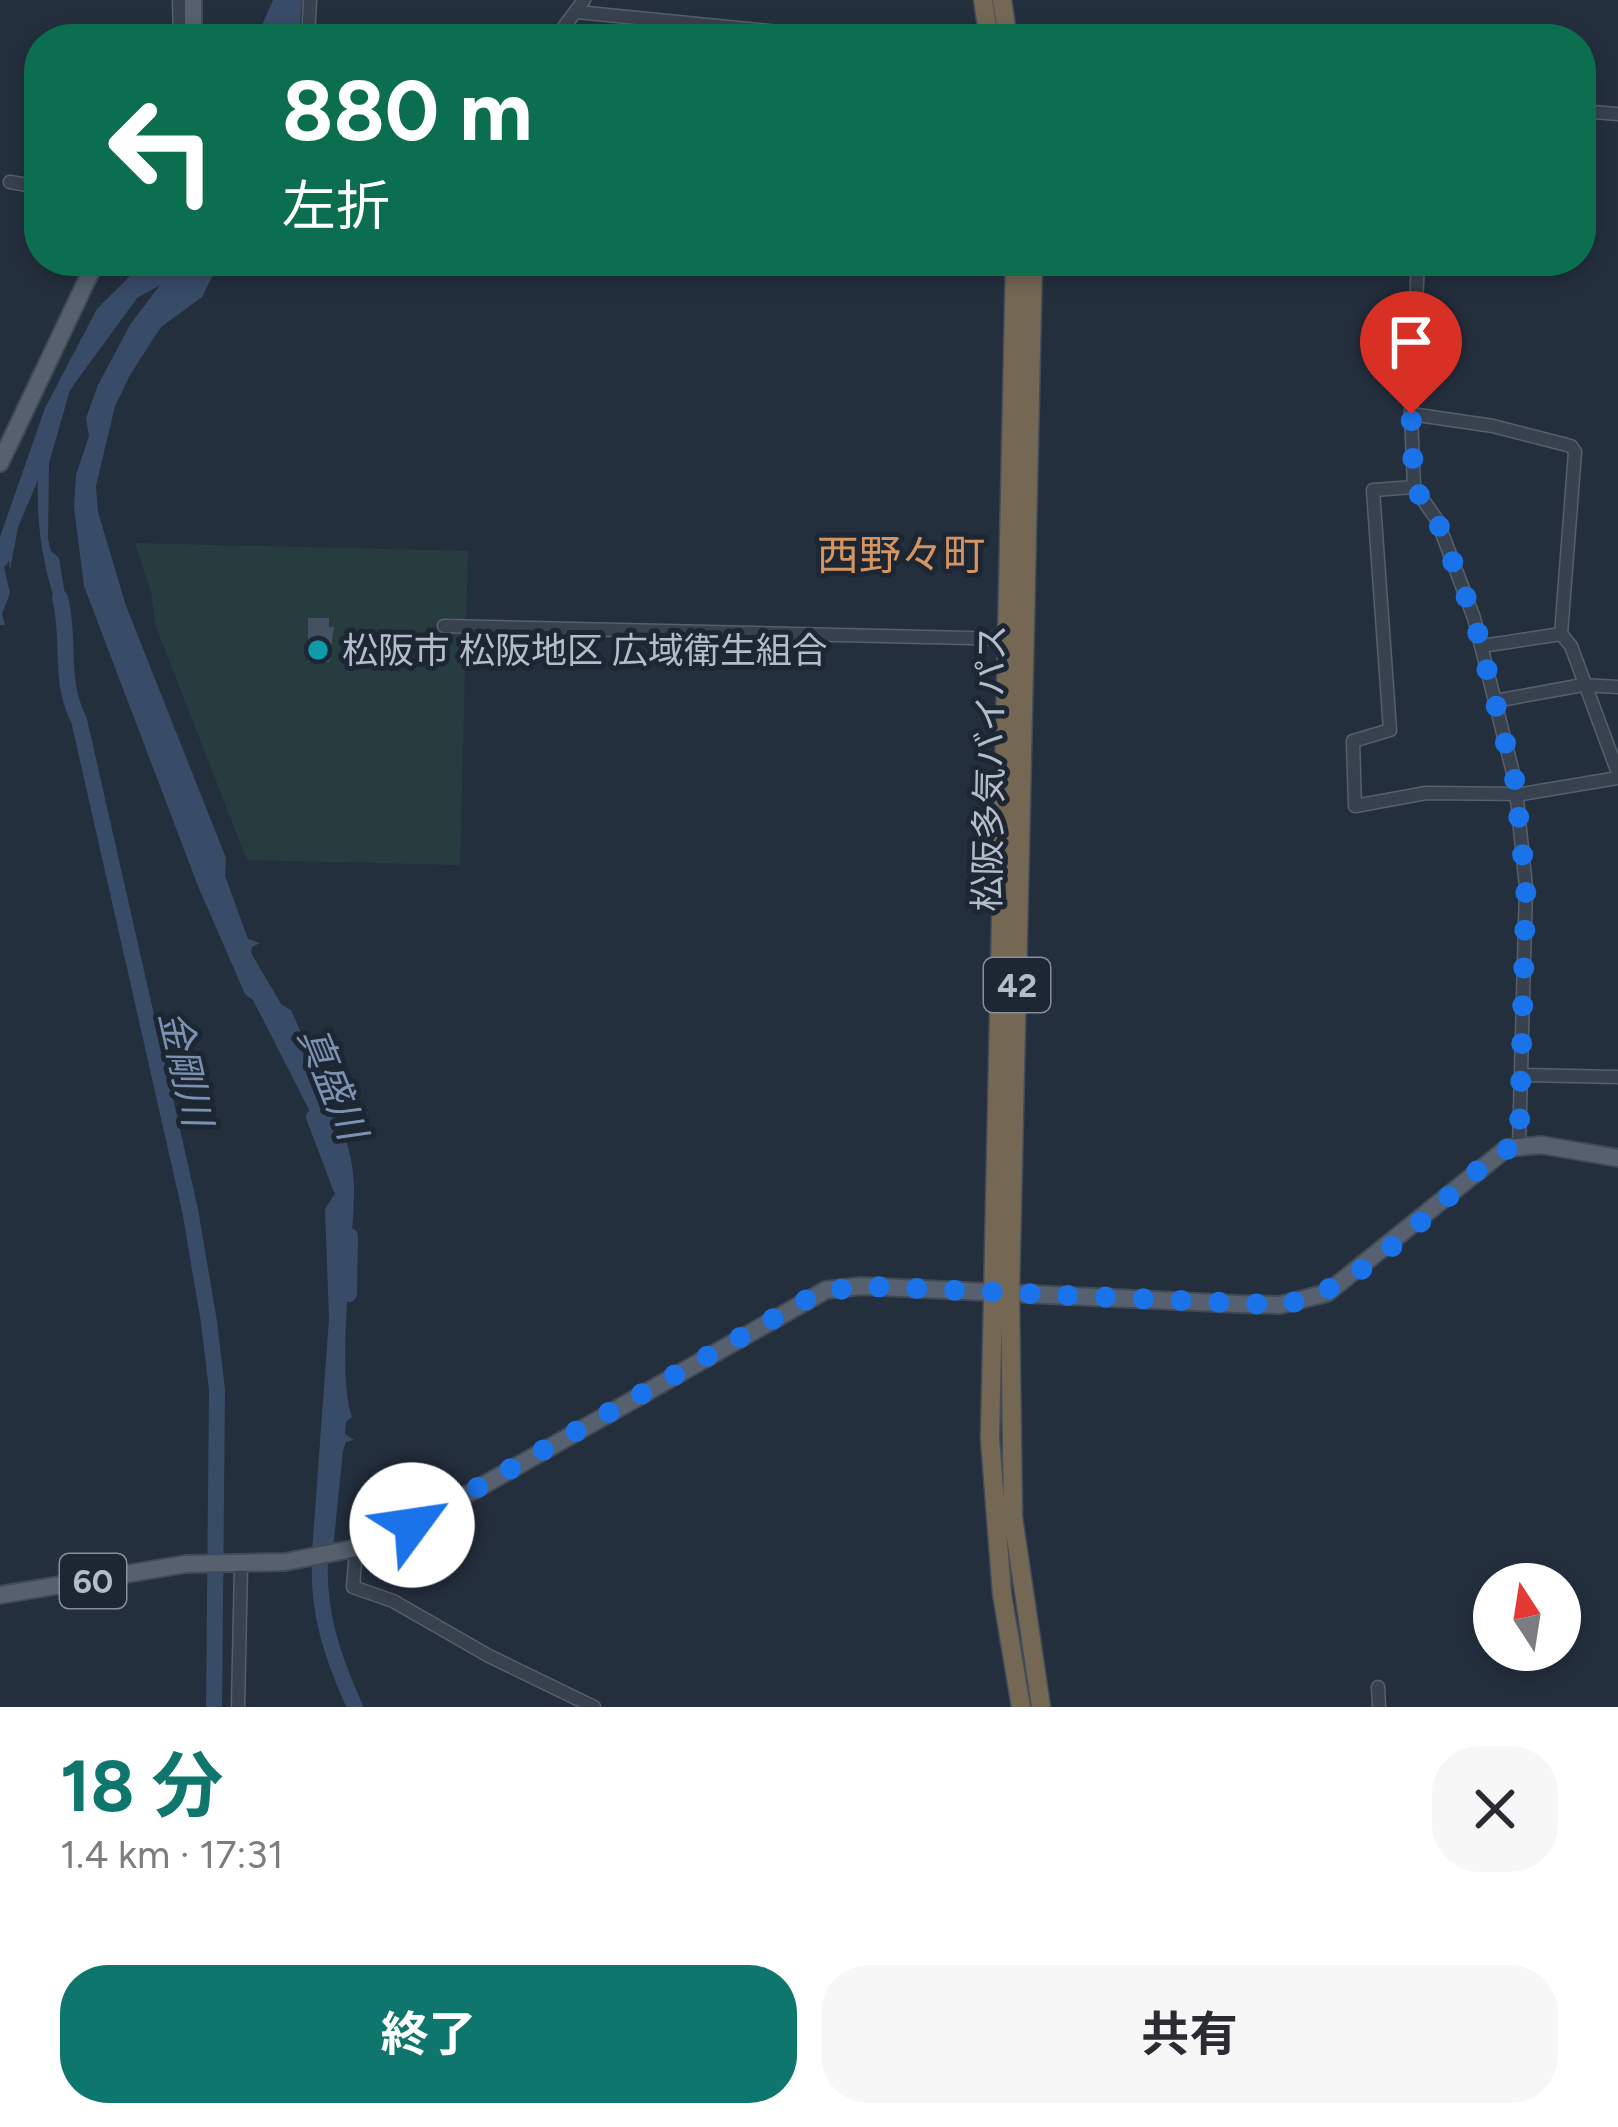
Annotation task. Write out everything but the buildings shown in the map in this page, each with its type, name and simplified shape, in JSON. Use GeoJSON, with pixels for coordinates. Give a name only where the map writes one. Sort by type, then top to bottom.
{"type":"FeatureCollection","features":[{"type":"Feature","properties":{"kind":"highway","name":"松阪多気バイパス"},"geometry":{"type":"LineString","coordinates":[[1015,276],[1017,638]]}},
{"type":"Feature","properties":{"kind":"highway","name":"松阪多気バイパス"},"geometry":{"type":"LineString","coordinates":[[1022,1707],[1002,1594],[990,1438],[1001,1293],[1017,638],[1032,276]]}},
{"type":"Feature","properties":{"kind":"highway","name":"松阪多気バイパス"},"geometry":{"type":"LineString","coordinates":[[1001,1293],[1021,1592],[1041,1707]]}},
{"type":"Feature","properties":{"kind":"main road"},"geometry":{"type":"LineString","coordinates":[[0,463],[89,276]]}},
{"type":"Feature","properties":{"kind":"main road"},"geometry":{"type":"LineString","coordinates":[[1519,1144],[1618,1159]]}},
{"type":"Feature","properties":{"kind":"main road","name":"60"},"geometry":{"type":"LineString","coordinates":[[0,1595],[186,1564],[306,1559],[382,1543],[818,1293],[861,1286],[1280,1305],[1318,1297],[1356,1273],[1497,1154],[1519,1144]]}},
{"type":"Feature","properties":{"kind":"street"},"geometry":{"type":"LineString","coordinates":[[577,12],[697,24]]}},
{"type":"Feature","properties":{"kind":"street"},"geometry":{"type":"LineString","coordinates":[[10,182],[24,185]]}},
{"type":"Feature","properties":{"kind":"street"},"geometry":{"type":"LineString","coordinates":[[1417,276],[1411,414],[1414,487],[1437,520],[1482,646],[1515,792],[1526,887],[1519,1144]]}},
{"type":"Feature","properties":{"kind":"street"},"geometry":{"type":"LineString","coordinates":[[1411,414],[1493,426],[1571,446],[1575,452],[1561,634],[1571,646],[1618,776],[1515,792],[1426,793],[1355,806],[1353,741],[1390,730],[1373,490],[1414,487]]}},
{"type":"Feature","properties":{"kind":"street"},"geometry":{"type":"LineString","coordinates":[[444,626],[835,639],[1017,638]]}},
{"type":"Feature","properties":{"kind":"street"},"geometry":{"type":"LineString","coordinates":[[1482,646],[1561,634]]}},
{"type":"Feature","properties":{"kind":"street"},"geometry":{"type":"LineString","coordinates":[[1495,701],[1547,683],[1618,687]]}},
{"type":"Feature","properties":{"kind":"street"},"geometry":{"type":"LineString","coordinates":[[1522,1075],[1618,1077]]}},
{"type":"Feature","properties":{"kind":"street"},"geometry":{"type":"LineString","coordinates":[[1012,1495],[1020,1511],[1051,1707]]}},
{"type":"Feature","properties":{"kind":"street"},"geometry":{"type":"LineString","coordinates":[[352,1552],[353,1587],[393,1600],[489,1656],[594,1707]]}},
{"type":"Feature","properties":{"kind":"street"},"geometry":{"type":"LineString","coordinates":[[238,1707],[241,1565]]}},
{"type":"Feature","properties":{"kind":"street"},"geometry":{"type":"LineString","coordinates":[[1378,1687],[1379,1707]]}},
{"type":"Feature","properties":{"kind":"green space"},"geometry":{"type":"Polygon","coordinates":[[[135,543],[468,551],[460,865],[247,860],[156,627],[151,592],[135,543]]]}},
{"type":"Feature","properties":{"kind":"water"},"geometry":{"type":"Polygon","coordinates":[[[273,0],[302,0],[300,24],[263,24],[273,0]]]}},
{"type":"Feature","properties":{"kind":"water"},"geometry":{"type":"Polygon","coordinates":[[[130,276],[212,276],[202,297],[161,327],[130,375],[115,406],[96,486],[98,512],[126,606],[226,858],[225,876],[248,939],[260,943],[251,953],[281,1004],[291,1010],[348,1147],[354,1194],[345,1371],[352,1417],[346,1422],[345,1434],[354,1440],[346,1442],[343,1451],[333,1549],[312,1552],[329,1319],[325,1209],[338,1189],[329,1149],[253,1000],[245,994],[198,886],[84,586],[74,507],[76,475],[89,436],[86,418],[130,325],[160,285],[137,298],[70,390],[49,463],[48,539],[59,558],[69,619],[61,619],[46,567],[38,480],[18,527],[10,570],[9,561],[4,567],[10,593],[2,614],[5,625],[0,625],[0,537],[45,408],[97,309],[130,276]]]}},
{"type":"Feature","properties":{"kind":"waterway","name":"金剛川"},"geometry":{"type":"LineString","coordinates":[[60,598],[69,690],[190,1210],[209,1322],[217,1390],[214,1707]]}},
{"type":"Feature","properties":{"kind":"waterway","name":"真盛川"},"geometry":{"type":"LineString","coordinates":[[314,1117],[341,1188]]}},
{"type":"Feature","properties":{"kind":"waterway","name":"真盛川"},"geometry":{"type":"LineString","coordinates":[[349,1294],[350,1236]]}},
{"type":"Feature","properties":{"kind":"waterway","name":"真盛川"},"geometry":{"type":"LineString","coordinates":[[321,1546],[320,1589],[327,1629],[355,1707]]}},
{"type":"Feature","properties":{"kind":"place","name":"松阪市 松阪地区 広域衛生組合"},"geometry":{"type":"Point","coordinates":[318,650]}},
{"type":"Feature","properties":{"kind":"district","name":"西野々町"},"geometry":{"type":"Point","coordinates":[901,555]}},
{"type":"Feature","properties":{"kind":"route"},"geometry":{"type":"LineString","coordinates":[[412,1525],[818,1293],[861,1286],[1168,1301],[1302,1302],[1327,1293],[1356,1273],[1497,1154],[1519,1144],[1526,887],[1515,781],[1474,618],[1437,520],[1414,487],[1411,414]]}}]}
